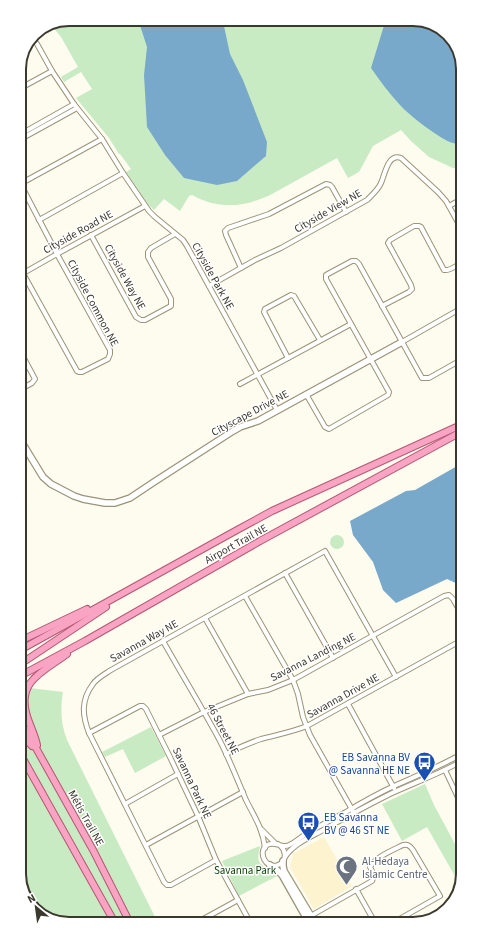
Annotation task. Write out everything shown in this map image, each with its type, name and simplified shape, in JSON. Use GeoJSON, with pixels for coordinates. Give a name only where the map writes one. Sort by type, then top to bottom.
{"type":"FeatureCollection","features":[{"type":"Feature","properties":{"kind":"main road","name":"Airport Trail NE"},"geometry":{"type":"LineString","coordinates":[[26,647],[272,511],[456,427]]}},
{"type":"Feature","properties":{"kind":"main road","name":"Airport Trail NE"},"geometry":{"type":"LineString","coordinates":[[26,673],[260,541],[456,435]]}},
{"type":"Feature","properties":{"kind":"main road"},"geometry":{"type":"LineString","coordinates":[[26,638],[142,582]]}},
{"type":"Feature","properties":{"kind":"main road"},"geometry":{"type":"LineString","coordinates":[[26,660],[142,582]]}},
{"type":"Feature","properties":{"kind":"main road"},"geometry":{"type":"LineString","coordinates":[[26,693],[32,681],[42,672],[84,641]]}},
{"type":"Feature","properties":{"kind":"main road"},"geometry":{"type":"LineString","coordinates":[[26,710],[40,756]]}},
{"type":"Feature","properties":{"kind":"main road","name":"Métis Trail NE"},"geometry":{"type":"LineString","coordinates":[[26,730],[93,850],[127,917]]}},
{"type":"Feature","properties":{"kind":"main road"},"geometry":{"type":"LineString","coordinates":[[26,740],[40,756]]}},
{"type":"Feature","properties":{"kind":"main road"},"geometry":{"type":"LineString","coordinates":[[26,764],[112,917]]}},
{"type":"Feature","properties":{"kind":"main road"},"geometry":{"type":"LineString","coordinates":[[26,773],[63,837],[80,860]]}},
{"type":"Feature","properties":{"kind":"street","name":"Cityside Park NE"},"geometry":{"type":"LineString","coordinates":[[36,42],[52,71],[74,104],[102,139],[145,206],[155,217],[183,240],[187,246],[277,410]]}},
{"type":"Feature","properties":{"kind":"street"},"geometry":{"type":"LineString","coordinates":[[26,85],[52,71]]}},
{"type":"Feature","properties":{"kind":"street"},"geometry":{"type":"LineString","coordinates":[[26,131],[74,104]]}},
{"type":"Feature","properties":{"kind":"street"},"geometry":{"type":"LineString","coordinates":[[26,136],[78,108]]}},
{"type":"Feature","properties":{"kind":"street"},"geometry":{"type":"LineString","coordinates":[[26,181],[102,139]]}},
{"type":"Feature","properties":{"kind":"street","name":"Cityside View NE"},"geometry":{"type":"LineString","coordinates":[[209,286],[362,203],[371,196],[381,183],[386,167],[390,161],[399,156],[435,189],[449,206],[456,219]]}},
{"type":"Feature","properties":{"kind":"street"},"geometry":{"type":"LineString","coordinates":[[39,220],[123,173]]}},
{"type":"Feature","properties":{"kind":"street"},"geometry":{"type":"LineString","coordinates":[[241,268],[226,235],[228,228],[269,214],[326,184],[330,185],[346,212]]}},
{"type":"Feature","properties":{"kind":"street"},"geometry":{"type":"LineString","coordinates":[[26,195],[57,254]]}},
{"type":"Feature","properties":{"kind":"street"},"geometry":{"type":"LineString","coordinates":[[449,206],[456,202]]}},
{"type":"Feature","properties":{"kind":"street","name":"Cityside Road NE"},"geometry":{"type":"LineString","coordinates":[[26,272],[145,206]]}},
{"type":"Feature","properties":{"kind":"street"},"geometry":{"type":"LineString","coordinates":[[382,306],[412,289],[388,243],[390,240],[414,226],[419,226],[421,228],[444,270],[449,270],[456,266]]}},
{"type":"Feature","properties":{"kind":"street","name":"Cityside Way NE"},"geometry":{"type":"LineString","coordinates":[[91,235],[136,317],[141,320],[145,320],[171,306],[171,298],[148,257],[148,252],[151,248],[176,234]]}},
{"type":"Feature","properties":{"kind":"street","name":"Cityside Common NE"},"geometry":{"type":"LineString","coordinates":[[26,281],[79,372],[108,359],[110,357],[110,350],[57,254]]}},
{"type":"Feature","properties":{"kind":"street"},"geometry":{"type":"LineString","coordinates":[[306,394],[324,428],[329,429],[388,395],[389,392],[326,279],[326,275],[352,261],[356,261],[359,264],[422,378],[429,378],[456,363]]}},
{"type":"Feature","properties":{"kind":"street"},"geometry":{"type":"LineString","coordinates":[[288,358],[264,312],[265,309],[285,298],[292,295],[294,296],[320,340]]}},
{"type":"Feature","properties":{"kind":"street","name":"Cityscape Drive NE"},"geometry":{"type":"LineString","coordinates":[[26,449],[43,477],[51,484],[69,494],[82,499],[105,503],[124,501],[240,427],[258,421],[456,311]]}},
{"type":"Feature","properties":{"kind":"street"},"geometry":{"type":"LineString","coordinates":[[240,384],[351,324]]}},
{"type":"Feature","properties":{"kind":"street"},"geometry":{"type":"LineString","coordinates":[[26,362],[35,379],[32,383],[26,386]]}},
{"type":"Feature","properties":{"kind":"street","name":"Savanna Way NE"},"geometry":{"type":"LineString","coordinates":[[216,860],[171,885],[167,885],[164,882],[89,733],[83,710],[86,697],[94,683],[111,670],[325,551],[396,677]]}},
{"type":"Feature","properties":{"kind":"street"},"geometry":{"type":"LineString","coordinates":[[285,573],[333,658]]}},
{"type":"Feature","properties":{"kind":"street"},"geometry":{"type":"LineString","coordinates":[[245,596],[293,680],[298,694],[301,710],[310,735],[352,811]]}},
{"type":"Feature","properties":{"kind":"street","name":"Savanna Landing NE"},"geometry":{"type":"LineString","coordinates":[[160,735],[204,712],[248,694],[268,690],[293,680],[444,596],[449,596],[456,604]]}},
{"type":"Feature","properties":{"kind":"street"},"geometry":{"type":"LineString","coordinates":[[205,618],[248,694]]}},
{"type":"Feature","properties":{"kind":"street","name":"46 Street NE"},"geometry":{"type":"LineString","coordinates":[[163,641],[204,712],[226,754],[261,829],[265,848]]}},
{"type":"Feature","properties":{"kind":"street","name":"Savanna Drive NE"},"geometry":{"type":"LineString","coordinates":[[226,754],[251,743],[306,726],[456,643]]}},
{"type":"Feature","properties":{"kind":"street"},"geometry":{"type":"LineString","coordinates":[[348,704],[396,791]]}},
{"type":"Feature","properties":{"kind":"street","name":"Savanna Park NE"},"geometry":{"type":"LineString","coordinates":[[89,733],[140,706],[143,706],[160,735],[198,816],[216,860],[247,917]]}},
{"type":"Feature","properties":{"kind":"street"},"geometry":{"type":"LineString","coordinates":[[270,866],[278,865],[298,844],[393,786],[456,757]]}},
{"type":"Feature","properties":{"kind":"street"},"geometry":{"type":"LineString","coordinates":[[307,917],[282,875],[267,864],[262,857],[265,848],[271,843],[276,843],[283,846],[289,845],[303,836],[352,811],[456,764]]}},
{"type":"Feature","properties":{"kind":"street"},"geometry":{"type":"LineString","coordinates":[[445,770],[456,793]]}},
{"type":"Feature","properties":{"kind":"street"},"geometry":{"type":"LineString","coordinates":[[125,804],[178,774]]}},
{"type":"Feature","properties":{"kind":"street"},"geometry":{"type":"LineString","coordinates":[[146,845],[243,792]]}},
{"type":"Feature","properties":{"kind":"street","name":"46 Street NE"},"geometry":{"type":"LineString","coordinates":[[261,829],[276,843]]}},
{"type":"Feature","properties":{"kind":"street"},"geometry":{"type":"LineString","coordinates":[[276,843],[284,849],[284,871],[307,917]]}},
{"type":"Feature","properties":{"kind":"street"},"geometry":{"type":"LineString","coordinates":[[310,917],[372,881],[374,875],[370,867],[373,862],[403,845],[407,845],[411,846],[440,896],[403,917]]}},
{"type":"Feature","properties":{"kind":"street"},"geometry":{"type":"LineString","coordinates":[[356,890],[372,917]]}},
{"type":"Feature","properties":{"kind":"street"},"geometry":{"type":"LineString","coordinates":[[207,917],[238,900]]}},
{"type":"Feature","properties":{"kind":"shaded area"},"geometry":{"type":"Polygon","coordinates":[[[324,837],[352,886],[314,909],[290,867],[293,854],[324,837]]]}},
{"type":"Feature","properties":{"kind":"green space"},"geometry":{"type":"Polygon","coordinates":[[[69,26],[416,26],[427,28],[437,33],[447,43],[453,53],[455,61],[456,168],[429,157],[401,130],[373,146],[359,172],[348,178],[337,158],[272,194],[252,202],[222,205],[202,200],[192,195],[189,196],[180,211],[164,199],[154,210],[148,204],[126,172],[131,169],[109,138],[76,98],[92,89],[81,72],[64,82],[61,77],[78,67],[61,37],[54,29],[69,26]]]}},
{"type":"Feature","properties":{"kind":"green space"},"geometry":{"type":"Polygon","coordinates":[[[334,535],[340,535],[344,539],[344,545],[340,549],[334,549],[330,545],[330,539],[334,535]]]}},
{"type":"Feature","properties":{"kind":"green space"},"geometry":{"type":"Polygon","coordinates":[[[26,687],[63,692],[63,728],[67,740],[155,917],[66,917],[55,915],[45,910],[32,896],[29,890],[26,874],[26,687]]]}},
{"type":"Feature","properties":{"kind":"green space"},"geometry":{"type":"Polygon","coordinates":[[[151,727],[166,756],[135,773],[123,749],[105,757],[102,752],[151,727]]]}},
{"type":"Feature","properties":{"kind":"green space"},"geometry":{"type":"Polygon","coordinates":[[[425,784],[434,805],[456,846],[456,878],[427,827],[402,841],[382,804],[425,784]]]}},
{"type":"Feature","properties":{"kind":"green space","name":"Savanna Park"},"geometry":{"type":"Polygon","coordinates":[[[260,846],[258,859],[262,865],[277,876],[239,896],[222,861],[260,846]]]}},
{"type":"Feature","properties":{"kind":"water"},"geometry":{"type":"Polygon","coordinates":[[[140,26],[224,26],[230,54],[243,80],[267,142],[266,156],[237,181],[217,185],[184,178],[165,155],[147,127],[144,75],[147,47],[140,26]]]}},
{"type":"Feature","properties":{"kind":"water"},"geometry":{"type":"Polygon","coordinates":[[[384,26],[416,26],[427,28],[437,33],[447,43],[453,53],[455,61],[456,143],[441,137],[410,115],[392,96],[371,68],[384,26]]]}},
{"type":"Feature","properties":{"kind":"water"},"geometry":{"type":"Polygon","coordinates":[[[456,467],[456,583],[447,579],[396,603],[383,590],[373,562],[353,535],[350,521],[406,491],[415,490],[456,467]]]}},
{"type":"Feature","properties":{"kind":"place","name":"EB Savanna BV @ Savanna HE NE"},"geometry":{"type":"Point","coordinates":[425,782]}},
{"type":"Feature","properties":{"kind":"place","name":"EB Savanna BV @ 46 ST NE"},"geometry":{"type":"Point","coordinates":[308,842]}},
{"type":"Feature","properties":{"kind":"place","name":"Al-Hedaya Islamic Centre"},"geometry":{"type":"Point","coordinates":[347,886]}}]}
